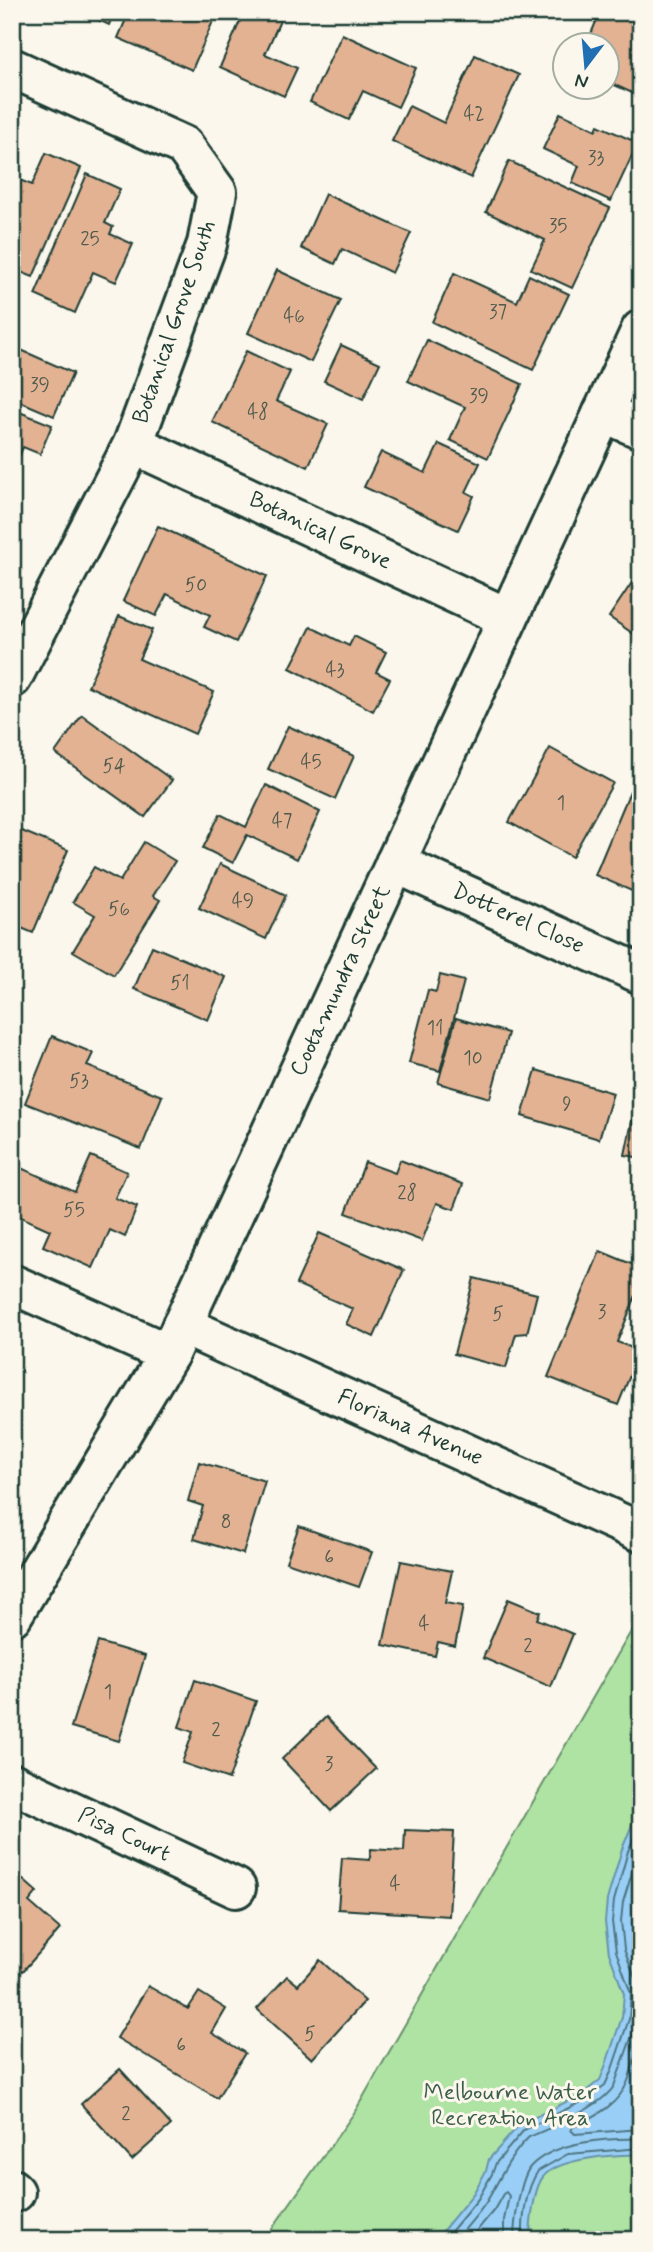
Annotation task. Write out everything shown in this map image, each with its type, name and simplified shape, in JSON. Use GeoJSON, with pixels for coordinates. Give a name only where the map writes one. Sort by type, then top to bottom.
{"type":"FeatureCollection","features":[{"type":"Feature","properties":{"kind":"street","name":"Botanical Grove South"},"geometry":{"type":"LineString","coordinates":[[12,68],[184,146],[217,192],[207,244],[133,444],[12,678]]}},
{"type":"Feature","properties":{"kind":"street","name":"Cootamundra Street"},"geometry":{"type":"LineString","coordinates":[[12,1616],[175,1339],[641,330]]}},
{"type":"Feature","properties":{"kind":"street"},"geometry":{"type":"LineString","coordinates":[[603,412],[641,429]]}},
{"type":"Feature","properties":{"kind":"street","name":"Botanical Grove"},"geometry":{"type":"LineString","coordinates":[[133,444],[508,618]]}},
{"type":"Feature","properties":{"kind":"street","name":"Dotterel Close"},"geometry":{"type":"LineString","coordinates":[[395,863],[641,974]]}},
{"type":"Feature","properties":{"kind":"street","name":"Floriana Avenue"},"geometry":{"type":"LineString","coordinates":[[12,1284],[175,1339],[638,1531]]}},
{"type":"Feature","properties":{"kind":"street","name":"Pisa Court"},"geometry":{"type":"LineString","coordinates":[[12,1783],[236,1888]]}},
{"type":"Feature","properties":{"kind":"green space","name":"Melbourne Water Recreation Area"},"geometry":{"type":"Polygon","coordinates":[[[641,1614],[641,2240],[264,2240],[354,2113],[641,1614]]]}},
{"type":"Feature","properties":{"kind":"water"},"geometry":{"type":"Polygon","coordinates":[[[641,1803],[641,2155],[589,2158],[561,2165],[550,2171],[543,2177],[537,2189],[530,2240],[435,2240],[473,2194],[486,2171],[489,2159],[520,2124],[581,2095],[600,2080],[622,2017],[624,1994],[609,1953],[605,1922],[607,1900],[622,1849],[641,1803]]]}},
{"type":"Feature","properties":{"kind":"building"},"geometry":{"type":"Polygon","coordinates":[[[81,12],[114,12],[109,25],[81,12]]]}},
{"type":"Feature","properties":{"kind":"building"},"geometry":{"type":"Polygon","coordinates":[[[129,12],[217,12],[192,70],[118,38],[129,12]]]}},
{"type":"Feature","properties":{"kind":"building"},"geometry":{"type":"Polygon","coordinates":[[[244,12],[284,12],[265,54],[297,68],[284,96],[220,67],[244,12]]]}},
{"type":"Feature","properties":{"kind":"building"},"geometry":{"type":"Polygon","coordinates":[[[600,12],[641,12],[641,97],[622,88],[622,32],[592,32],[600,12]]]}},
{"type":"Feature","properties":{"kind":"building"},"geometry":{"type":"Polygon","coordinates":[[[342,34],[416,68],[398,107],[363,91],[349,120],[310,102],[342,34]]]}},
{"type":"Feature","properties":{"kind":"building"},"geometry":{"type":"Polygon","coordinates":[[[475,55],[519,75],[471,178],[392,141],[409,106],[444,123],[475,55]]]}},
{"type":"Feature","properties":{"kind":"building"},"geometry":{"type":"Polygon","coordinates":[[[560,113],[596,130],[598,125],[638,143],[611,201],[572,183],[579,166],[543,149],[560,113]]]}},
{"type":"Feature","properties":{"kind":"building"},"geometry":{"type":"Polygon","coordinates":[[[46,153],[81,168],[33,277],[16,270],[12,279],[12,177],[32,185],[46,153]]]}},
{"type":"Feature","properties":{"kind":"building"},"geometry":{"type":"Polygon","coordinates":[[[509,161],[610,208],[572,288],[531,269],[545,240],[486,212],[509,161]]]}},
{"type":"Feature","properties":{"kind":"building"},"geometry":{"type":"Polygon","coordinates":[[[87,174],[120,189],[105,223],[113,227],[110,234],[133,244],[116,282],[93,272],[75,313],[35,295],[87,174]]]}},
{"type":"Feature","properties":{"kind":"building"},"geometry":{"type":"Polygon","coordinates":[[[325,194],[411,233],[392,273],[342,249],[335,264],[301,248],[325,194]]]}},
{"type":"Feature","properties":{"kind":"building"},"geometry":{"type":"Polygon","coordinates":[[[277,270],[341,300],[311,362],[248,333],[277,270]]]}},
{"type":"Feature","properties":{"kind":"building"},"geometry":{"type":"Polygon","coordinates":[[[454,273],[517,302],[529,275],[569,294],[533,370],[432,322],[454,273]]]}},
{"type":"Feature","properties":{"kind":"building"},"geometry":{"type":"Polygon","coordinates":[[[427,340],[522,384],[488,458],[450,440],[465,407],[408,381],[427,340]]]}},
{"type":"Feature","properties":{"kind":"building"},"geometry":{"type":"Polygon","coordinates":[[[341,345],[380,363],[363,399],[324,381],[341,345]]]}},
{"type":"Feature","properties":{"kind":"building"},"geometry":{"type":"Polygon","coordinates":[[[12,346],[73,373],[54,416],[12,398],[12,346]]]}},
{"type":"Feature","properties":{"kind":"building"},"geometry":{"type":"Polygon","coordinates":[[[246,351],[290,372],[276,401],[328,424],[308,467],[212,422],[246,351]]]}},
{"type":"Feature","properties":{"kind":"building"},"geometry":{"type":"Polygon","coordinates":[[[12,409],[52,425],[40,454],[23,447],[12,474],[12,409]]]}},
{"type":"Feature","properties":{"kind":"building"},"geometry":{"type":"Polygon","coordinates":[[[439,444],[480,463],[466,492],[474,496],[458,530],[364,487],[381,452],[425,473],[439,444]]]}},
{"type":"Feature","properties":{"kind":"building"},"geometry":{"type":"Polygon","coordinates":[[[158,526],[267,576],[236,642],[204,627],[210,615],[167,594],[156,616],[123,601],[158,526]]]}},
{"type":"Feature","properties":{"kind":"building"},"geometry":{"type":"Polygon","coordinates":[[[641,569],[641,639],[609,617],[641,569]]]}},
{"type":"Feature","properties":{"kind":"building"},"geometry":{"type":"Polygon","coordinates":[[[119,616],[152,630],[139,659],[214,692],[195,734],[88,686],[119,616]]]}},
{"type":"Feature","properties":{"kind":"building"},"geometry":{"type":"Polygon","coordinates":[[[311,627],[349,646],[354,636],[386,652],[376,672],[390,679],[373,711],[290,668],[311,627]]]}},
{"type":"Feature","properties":{"kind":"building"},"geometry":{"type":"Polygon","coordinates":[[[82,715],[172,780],[145,817],[55,753],[82,715]]]}},
{"type":"Feature","properties":{"kind":"building"},"geometry":{"type":"Polygon","coordinates":[[[288,726],[354,756],[335,799],[268,769],[288,726]]]}},
{"type":"Feature","properties":{"kind":"building"},"geometry":{"type":"Polygon","coordinates":[[[550,748],[613,783],[572,857],[509,822],[550,748]]]}},
{"type":"Feature","properties":{"kind":"building"},"geometry":{"type":"Polygon","coordinates":[[[266,785],[320,812],[297,859],[247,835],[233,863],[203,848],[220,814],[246,827],[266,785]]]}},
{"type":"Feature","properties":{"kind":"building"},"geometry":{"type":"Polygon","coordinates":[[[630,791],[641,795],[641,876],[634,892],[595,875],[630,791]]]}},
{"type":"Feature","properties":{"kind":"building"},"geometry":{"type":"Polygon","coordinates":[[[12,827],[68,850],[33,933],[12,924],[12,827]]]}},
{"type":"Feature","properties":{"kind":"building"},"geometry":{"type":"Polygon","coordinates":[[[144,842],[175,861],[153,896],[160,900],[114,975],[73,951],[95,915],[73,902],[94,867],[120,881],[144,842]]]}},
{"type":"Feature","properties":{"kind":"building"},"geometry":{"type":"Polygon","coordinates":[[[220,864],[286,895],[266,939],[199,908],[220,864]]]}},
{"type":"Feature","properties":{"kind":"building"},"geometry":{"type":"Polygon","coordinates":[[[152,946],[226,977],[208,1020],[134,989],[152,946]]]}},
{"type":"Feature","properties":{"kind":"building"},"geometry":{"type":"Polygon","coordinates":[[[440,975],[464,981],[440,1071],[409,1063],[428,990],[436,992],[440,975]]]}},
{"type":"Feature","properties":{"kind":"building"},"geometry":{"type":"Polygon","coordinates":[[[456,1018],[508,1033],[490,1098],[438,1083],[456,1018]]]}},
{"type":"Feature","properties":{"kind":"building"},"geometry":{"type":"Polygon","coordinates":[[[52,1036],[93,1053],[87,1066],[162,1096],[141,1149],[25,1103],[52,1036]]]}},
{"type":"Feature","properties":{"kind":"building"},"geometry":{"type":"Polygon","coordinates":[[[536,1070],[613,1093],[599,1139],[522,1116],[536,1070]]]}},
{"type":"Feature","properties":{"kind":"building"},"geometry":{"type":"Polygon","coordinates":[[[638,1093],[641,1094],[641,1158],[625,1155],[638,1093]]]}},
{"type":"Feature","properties":{"kind":"building"},"geometry":{"type":"Polygon","coordinates":[[[91,1156],[127,1172],[115,1198],[137,1207],[125,1237],[110,1230],[93,1268],[43,1246],[50,1230],[12,1213],[12,1164],[75,1192],[91,1156]]]}},
{"type":"Feature","properties":{"kind":"building"},"geometry":{"type":"Polygon","coordinates":[[[400,1160],[463,1184],[454,1209],[437,1203],[422,1241],[346,1213],[365,1162],[395,1173],[400,1160]]]}},
{"type":"Feature","properties":{"kind":"building"},"geometry":{"type":"Polygon","coordinates":[[[319,1233],[404,1270],[374,1337],[346,1324],[353,1309],[296,1284],[319,1233]]]}},
{"type":"Feature","properties":{"kind":"building"},"geometry":{"type":"Polygon","coordinates":[[[600,1251],[641,1268],[641,1283],[617,1342],[640,1351],[618,1405],[548,1377],[600,1251]]]}},
{"type":"Feature","properties":{"kind":"building"},"geometry":{"type":"Polygon","coordinates":[[[474,1278],[537,1294],[527,1333],[516,1334],[506,1368],[454,1354],[474,1278]]]}},
{"type":"Feature","properties":{"kind":"building"},"geometry":{"type":"Polygon","coordinates":[[[199,1462],[265,1481],[243,1554],[194,1539],[203,1506],[188,1501],[199,1462]]]}},
{"type":"Feature","properties":{"kind":"building"},"geometry":{"type":"Polygon","coordinates":[[[299,1526],[372,1552],[359,1587],[286,1562],[299,1526]]]}},
{"type":"Feature","properties":{"kind":"building"},"geometry":{"type":"Polygon","coordinates":[[[401,1561],[452,1571],[445,1603],[463,1606],[455,1646],[438,1642],[435,1656],[383,1645],[401,1561]]]}},
{"type":"Feature","properties":{"kind":"building"},"geometry":{"type":"Polygon","coordinates":[[[508,1599],[540,1612],[537,1619],[573,1634],[551,1687],[483,1658],[508,1599]]]}},
{"type":"Feature","properties":{"kind":"building"},"geometry":{"type":"Polygon","coordinates":[[[98,1642],[145,1656],[119,1741],[71,1727],[98,1642]]]}},
{"type":"Feature","properties":{"kind":"building"},"geometry":{"type":"Polygon","coordinates":[[[195,1680],[256,1701],[229,1779],[182,1763],[193,1732],[179,1727],[195,1680]]]}},
{"type":"Feature","properties":{"kind":"building"},"geometry":{"type":"Polygon","coordinates":[[[326,1717],[376,1769],[331,1811],[282,1759],[326,1717]]]}},
{"type":"Feature","properties":{"kind":"building"},"geometry":{"type":"Polygon","coordinates":[[[405,1830],[454,1832],[449,1916],[338,1909],[342,1858],[370,1860],[371,1849],[404,1851],[405,1830]]]}},
{"type":"Feature","properties":{"kind":"building"},"geometry":{"type":"Polygon","coordinates":[[[12,1870],[37,1892],[29,1902],[60,1929],[23,1971],[12,1962],[12,1870]]]}},
{"type":"Feature","properties":{"kind":"building"},"geometry":{"type":"Polygon","coordinates":[[[320,1960],[365,2001],[312,2059],[257,2009],[287,1976],[298,1985],[320,1960]]]}},
{"type":"Feature","properties":{"kind":"building"},"geometry":{"type":"Polygon","coordinates":[[[148,1986],[188,2009],[199,1992],[226,2009],[212,2033],[245,2053],[217,2098],[117,2038],[148,1986]]]}},
{"type":"Feature","properties":{"kind":"building"},"geometry":{"type":"Polygon","coordinates":[[[120,2069],[171,2125],[132,2160],[81,2104],[120,2069]]]}}]}
